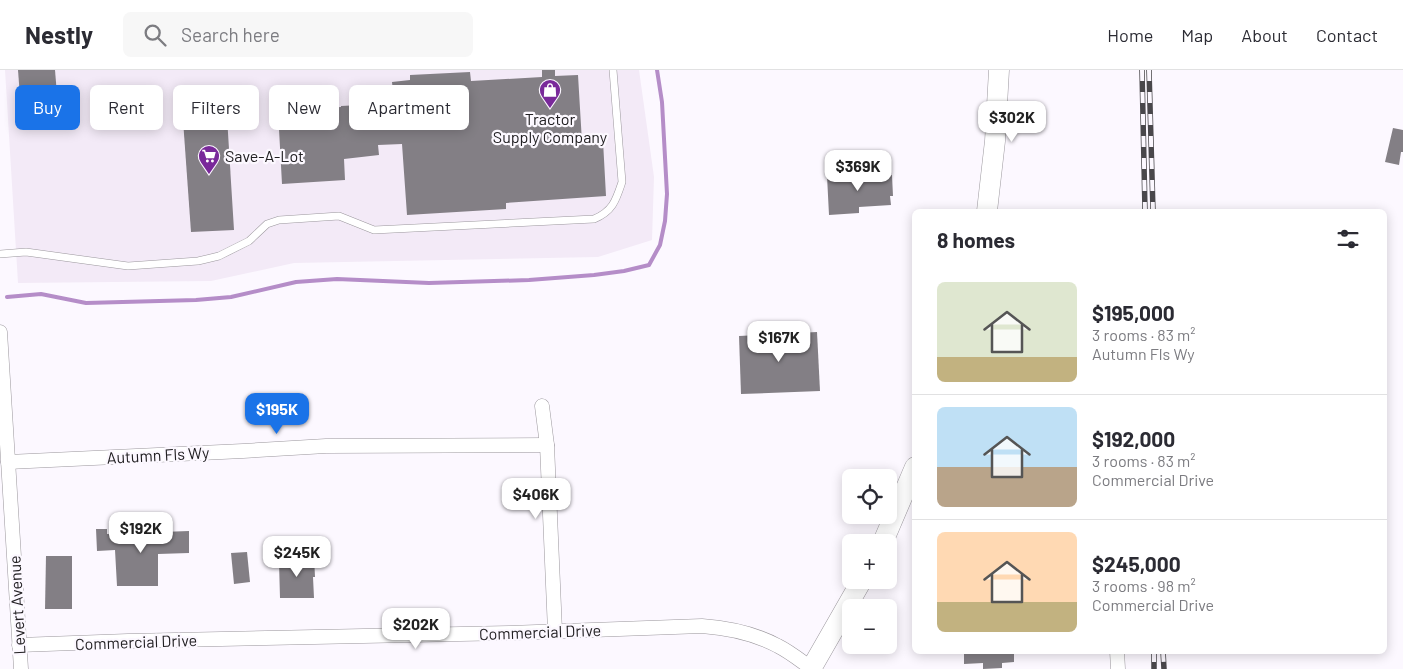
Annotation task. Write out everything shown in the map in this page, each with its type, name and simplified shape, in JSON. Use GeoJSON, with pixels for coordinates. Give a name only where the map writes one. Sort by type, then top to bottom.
{"type":"FeatureCollection","features":[{"type":"Feature","properties":{"kind":"street"},"geometry":{"type":"LineString","coordinates":[[987,209],[995,142],[999,70]]}},
{"type":"Feature","properties":{"kind":"street","name":"Levert Avenue"},"geometry":{"type":"LineString","coordinates":[[0,332],[21,669]]}},
{"type":"Feature","properties":{"kind":"street"},"geometry":{"type":"LineString","coordinates":[[542,406],[547,445],[556,632]]}},
{"type":"Feature","properties":{"kind":"street","name":"Autumn Fls Wy"},"geometry":{"type":"LineString","coordinates":[[8,462],[326,446],[547,445]]}},
{"type":"Feature","properties":{"kind":"street"},"geometry":{"type":"LineString","coordinates":[[886,534],[912,474]]}},
{"type":"Feature","properties":{"kind":"street"},"geometry":{"type":"LineString","coordinates":[[811,669],[857,589]]}},
{"type":"Feature","properties":{"kind":"street","name":"Commercial Drive"},"geometry":{"type":"LineString","coordinates":[[19,645],[556,632],[702,626],[729,628],[755,635],[779,646],[811,669]]}},
{"type":"Feature","properties":{"kind":"street"},"geometry":{"type":"LineString","coordinates":[[1117,654],[1118,669]]}},
{"type":"Feature","properties":{"kind":"lane"},"geometry":{"type":"LineString","coordinates":[[0,254],[26,252],[128,266],[198,261],[219,256],[249,241],[267,224],[278,220],[338,216],[374,230],[594,219],[606,214],[617,198],[622,182],[613,70]]}},
{"type":"Feature","properties":{"kind":"shaded area"},"geometry":{"type":"Polygon","coordinates":[[[5,70],[639,70],[654,177],[652,240],[598,257],[294,263],[211,281],[18,283],[5,70]]]}},
{"type":"Feature","properties":{"kind":"building"},"geometry":{"type":"Polygon","coordinates":[[[18,70],[55,70],[56,85],[19,85],[18,70]]]}},
{"type":"Feature","properties":{"kind":"building"},"geometry":{"type":"Polygon","coordinates":[[[542,70],[555,70],[555,76],[578,75],[582,142],[603,141],[606,196],[506,203],[506,209],[407,215],[402,144],[378,145],[379,155],[344,159],[345,180],[282,184],[279,130],[339,130],[339,107],[341,106],[349,106],[349,130],[469,130],[469,85],[392,85],[392,82],[410,80],[410,75],[470,72],[471,81],[542,77],[542,70]]]}},
{"type":"Feature","properties":{"kind":"building"},"geometry":{"type":"Polygon","coordinates":[[[1393,128],[1403,130],[1403,152],[1401,152],[1399,165],[1385,162],[1393,128]]]}},
{"type":"Feature","properties":{"kind":"building","name":"Save-A-Lot"},"geometry":{"type":"Polygon","coordinates":[[[184,130],[228,130],[234,230],[191,232],[184,130]]]}},
{"type":"Feature","properties":{"kind":"building"},"geometry":{"type":"Polygon","coordinates":[[[889,173],[889,176],[892,175],[893,196],[890,196],[891,205],[859,207],[859,213],[829,215],[827,176],[889,173]]]}},
{"type":"Feature","properties":{"kind":"building"},"geometry":{"type":"Polygon","coordinates":[[[817,332],[820,391],[741,394],[739,336],[817,332]]]}},
{"type":"Feature","properties":{"kind":"building"},"geometry":{"type":"Polygon","coordinates":[[[96,529],[107,529],[107,534],[189,531],[189,553],[158,554],[158,586],[117,586],[115,550],[97,551],[96,529]]]}},
{"type":"Feature","properties":{"kind":"building"},"geometry":{"type":"Polygon","coordinates":[[[247,552],[250,582],[234,584],[231,553],[247,552]]]}},
{"type":"Feature","properties":{"kind":"building"},"geometry":{"type":"Polygon","coordinates":[[[46,556],[72,556],[72,609],[45,609],[46,556]]]}},
{"type":"Feature","properties":{"kind":"building"},"geometry":{"type":"Polygon","coordinates":[[[314,556],[314,598],[280,598],[279,562],[288,562],[287,559],[297,559],[297,557],[314,556]]]}},
{"type":"Feature","properties":{"kind":"building"},"geometry":{"type":"Polygon","coordinates":[[[964,654],[1014,654],[1014,662],[1002,663],[1002,668],[983,669],[983,663],[964,664],[964,654]]]}},
{"type":"Feature","properties":{"kind":"waterway"},"geometry":{"type":"LineString","coordinates":[[7,297],[41,294],[86,303],[196,300],[231,297],[296,282],[337,279],[429,283],[529,280],[594,275],[649,265],[660,245],[665,221],[667,194],[662,102],[657,70]]}},
{"type":"Feature","properties":{"kind":"railway"},"geometry":{"type":"LineString","coordinates":[[1142,70],[1145,209]]}},
{"type":"Feature","properties":{"kind":"railway"},"geometry":{"type":"LineString","coordinates":[[1149,70],[1153,209]]}},
{"type":"Feature","properties":{"kind":"railway"},"geometry":{"type":"LineString","coordinates":[[1154,654],[1154,669]]}},
{"type":"Feature","properties":{"kind":"railway"},"geometry":{"type":"LineString","coordinates":[[1163,654],[1164,669]]}},
{"type":"Feature","properties":{"kind":"place","name":"Tractor Supply Company"},"geometry":{"type":"Point","coordinates":[550,109]}},
{"type":"Feature","properties":{"kind":"place","name":"Save-A-Lot"},"geometry":{"type":"Point","coordinates":[209,175]}}]}
